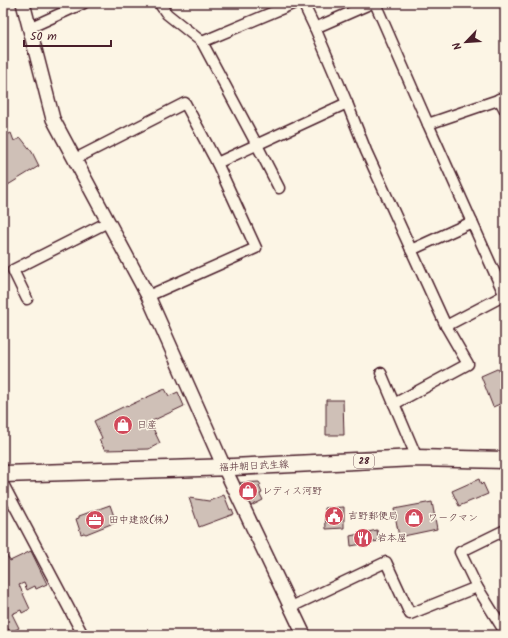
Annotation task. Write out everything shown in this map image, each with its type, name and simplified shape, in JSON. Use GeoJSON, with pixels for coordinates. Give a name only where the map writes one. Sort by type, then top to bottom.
{"type":"FeatureCollection","features":[{"type":"Feature","properties":{"kind":"main road","name":"福井朝日武生線"},"geometry":{"type":"LineString","coordinates":[[3,474],[224,467],[417,458],[505,460]]}},
{"type":"Feature","properties":{"kind":"street"},"geometry":{"type":"LineString","coordinates":[[23,3],[53,119],[148,296],[224,467],[304,635]]}},
{"type":"Feature","properties":{"kind":"street"},"geometry":{"type":"LineString","coordinates":[[30,28],[84,3]]}},
{"type":"Feature","properties":{"kind":"street"},"geometry":{"type":"LineString","coordinates":[[159,3],[168,14],[202,42],[257,145],[278,188]]}},
{"type":"Feature","properties":{"kind":"street"},"geometry":{"type":"LineString","coordinates":[[202,42],[295,3]]}},
{"type":"Feature","properties":{"kind":"street"},"geometry":{"type":"LineString","coordinates":[[303,3],[347,102],[366,151],[411,250],[446,326],[468,364],[394,404]]}},
{"type":"Feature","properties":{"kind":"street"},"geometry":{"type":"LineString","coordinates":[[314,28],[373,3],[505,296],[446,326]]}},
{"type":"Feature","properties":{"kind":"street"},"geometry":{"type":"LineString","coordinates":[[428,124],[502,97],[505,110]]}},
{"type":"Feature","properties":{"kind":"street"},"geometry":{"type":"LineString","coordinates":[[216,163],[347,102]]}},
{"type":"Feature","properties":{"kind":"street"},"geometry":{"type":"LineString","coordinates":[[75,159],[185,103],[216,163],[256,248],[148,296]]}},
{"type":"Feature","properties":{"kind":"street"},"geometry":{"type":"LineString","coordinates":[[27,299],[14,270],[108,222]]}},
{"type":"Feature","properties":{"kind":"street"},"geometry":{"type":"LineString","coordinates":[[411,250],[472,222]]}},
{"type":"Feature","properties":{"kind":"street"},"geometry":{"type":"LineString","coordinates":[[381,373],[417,458]]}},
{"type":"Feature","properties":{"kind":"street"},"geometry":{"type":"LineString","coordinates":[[3,484],[83,635]]}},
{"type":"Feature","properties":{"kind":"street"},"geometry":{"type":"LineString","coordinates":[[497,635],[505,632],[477,587],[460,552],[505,530]]}},
{"type":"Feature","properties":{"kind":"street"},"geometry":{"type":"LineString","coordinates":[[291,607],[386,562],[410,614],[477,587]]}},
{"type":"Feature","properties":{"kind":"building"},"geometry":{"type":"Polygon","coordinates":[[[11,133],[14,141],[21,138],[32,152],[39,166],[3,188],[3,137],[11,133]]]}},
{"type":"Feature","properties":{"kind":"building"},"geometry":{"type":"Polygon","coordinates":[[[505,368],[505,404],[502,403],[493,407],[481,376],[497,369],[499,370],[505,368]]]}},
{"type":"Feature","properties":{"kind":"building"},"geometry":{"type":"Polygon","coordinates":[[[165,389],[169,396],[178,392],[184,406],[150,422],[160,443],[149,449],[105,450],[99,440],[102,438],[94,421],[165,389]]]}},
{"type":"Feature","properties":{"kind":"building"},"geometry":{"type":"Polygon","coordinates":[[[326,400],[343,400],[344,435],[326,435],[326,400]]]}},
{"type":"Feature","properties":{"kind":"building"},"geometry":{"type":"Polygon","coordinates":[[[479,479],[481,485],[483,483],[488,494],[459,506],[452,491],[479,479]]]}},
{"type":"Feature","properties":{"kind":"building"},"geometry":{"type":"Polygon","coordinates":[[[259,482],[262,493],[260,494],[263,500],[249,507],[237,483],[259,482]]]}},
{"type":"Feature","properties":{"kind":"building"},"geometry":{"type":"Polygon","coordinates":[[[224,495],[230,510],[232,509],[234,514],[199,527],[189,498],[209,501],[224,495]]]}},
{"type":"Feature","properties":{"kind":"building"},"geometry":{"type":"Polygon","coordinates":[[[432,502],[437,529],[399,537],[394,509],[432,502]]]}},
{"type":"Feature","properties":{"kind":"building"},"geometry":{"type":"Polygon","coordinates":[[[110,505],[116,522],[86,534],[81,534],[76,519],[79,518],[79,516],[110,505]]]}},
{"type":"Feature","properties":{"kind":"building"},"geometry":{"type":"Polygon","coordinates":[[[344,507],[344,528],[326,529],[325,508],[344,507]]]}},
{"type":"Feature","properties":{"kind":"building"},"geometry":{"type":"Polygon","coordinates":[[[377,530],[379,541],[351,546],[350,536],[377,530]]]}},
{"type":"Feature","properties":{"kind":"building"},"geometry":{"type":"Polygon","coordinates":[[[3,549],[10,561],[31,551],[47,584],[36,589],[35,586],[27,590],[24,583],[19,585],[30,609],[22,613],[21,610],[12,614],[19,628],[10,633],[3,615],[3,549]]]}},
{"type":"Feature","properties":{"kind":"place","name":"日産"},"geometry":{"type":"Point","coordinates":[123,425]}},
{"type":"Feature","properties":{"kind":"place","name":"レディス河野"},"geometry":{"type":"Point","coordinates":[248,491]}},
{"type":"Feature","properties":{"kind":"place","name":"吉野郵便局"},"geometry":{"type":"Point","coordinates":[334,516]}},
{"type":"Feature","properties":{"kind":"place","name":"ワークマン"},"geometry":{"type":"Point","coordinates":[414,518]}},
{"type":"Feature","properties":{"kind":"place","name":"田中建設(株)"},"geometry":{"type":"Point","coordinates":[95,520]}},
{"type":"Feature","properties":{"kind":"place","name":"岩本屋"},"geometry":{"type":"Point","coordinates":[363,538]}}]}
